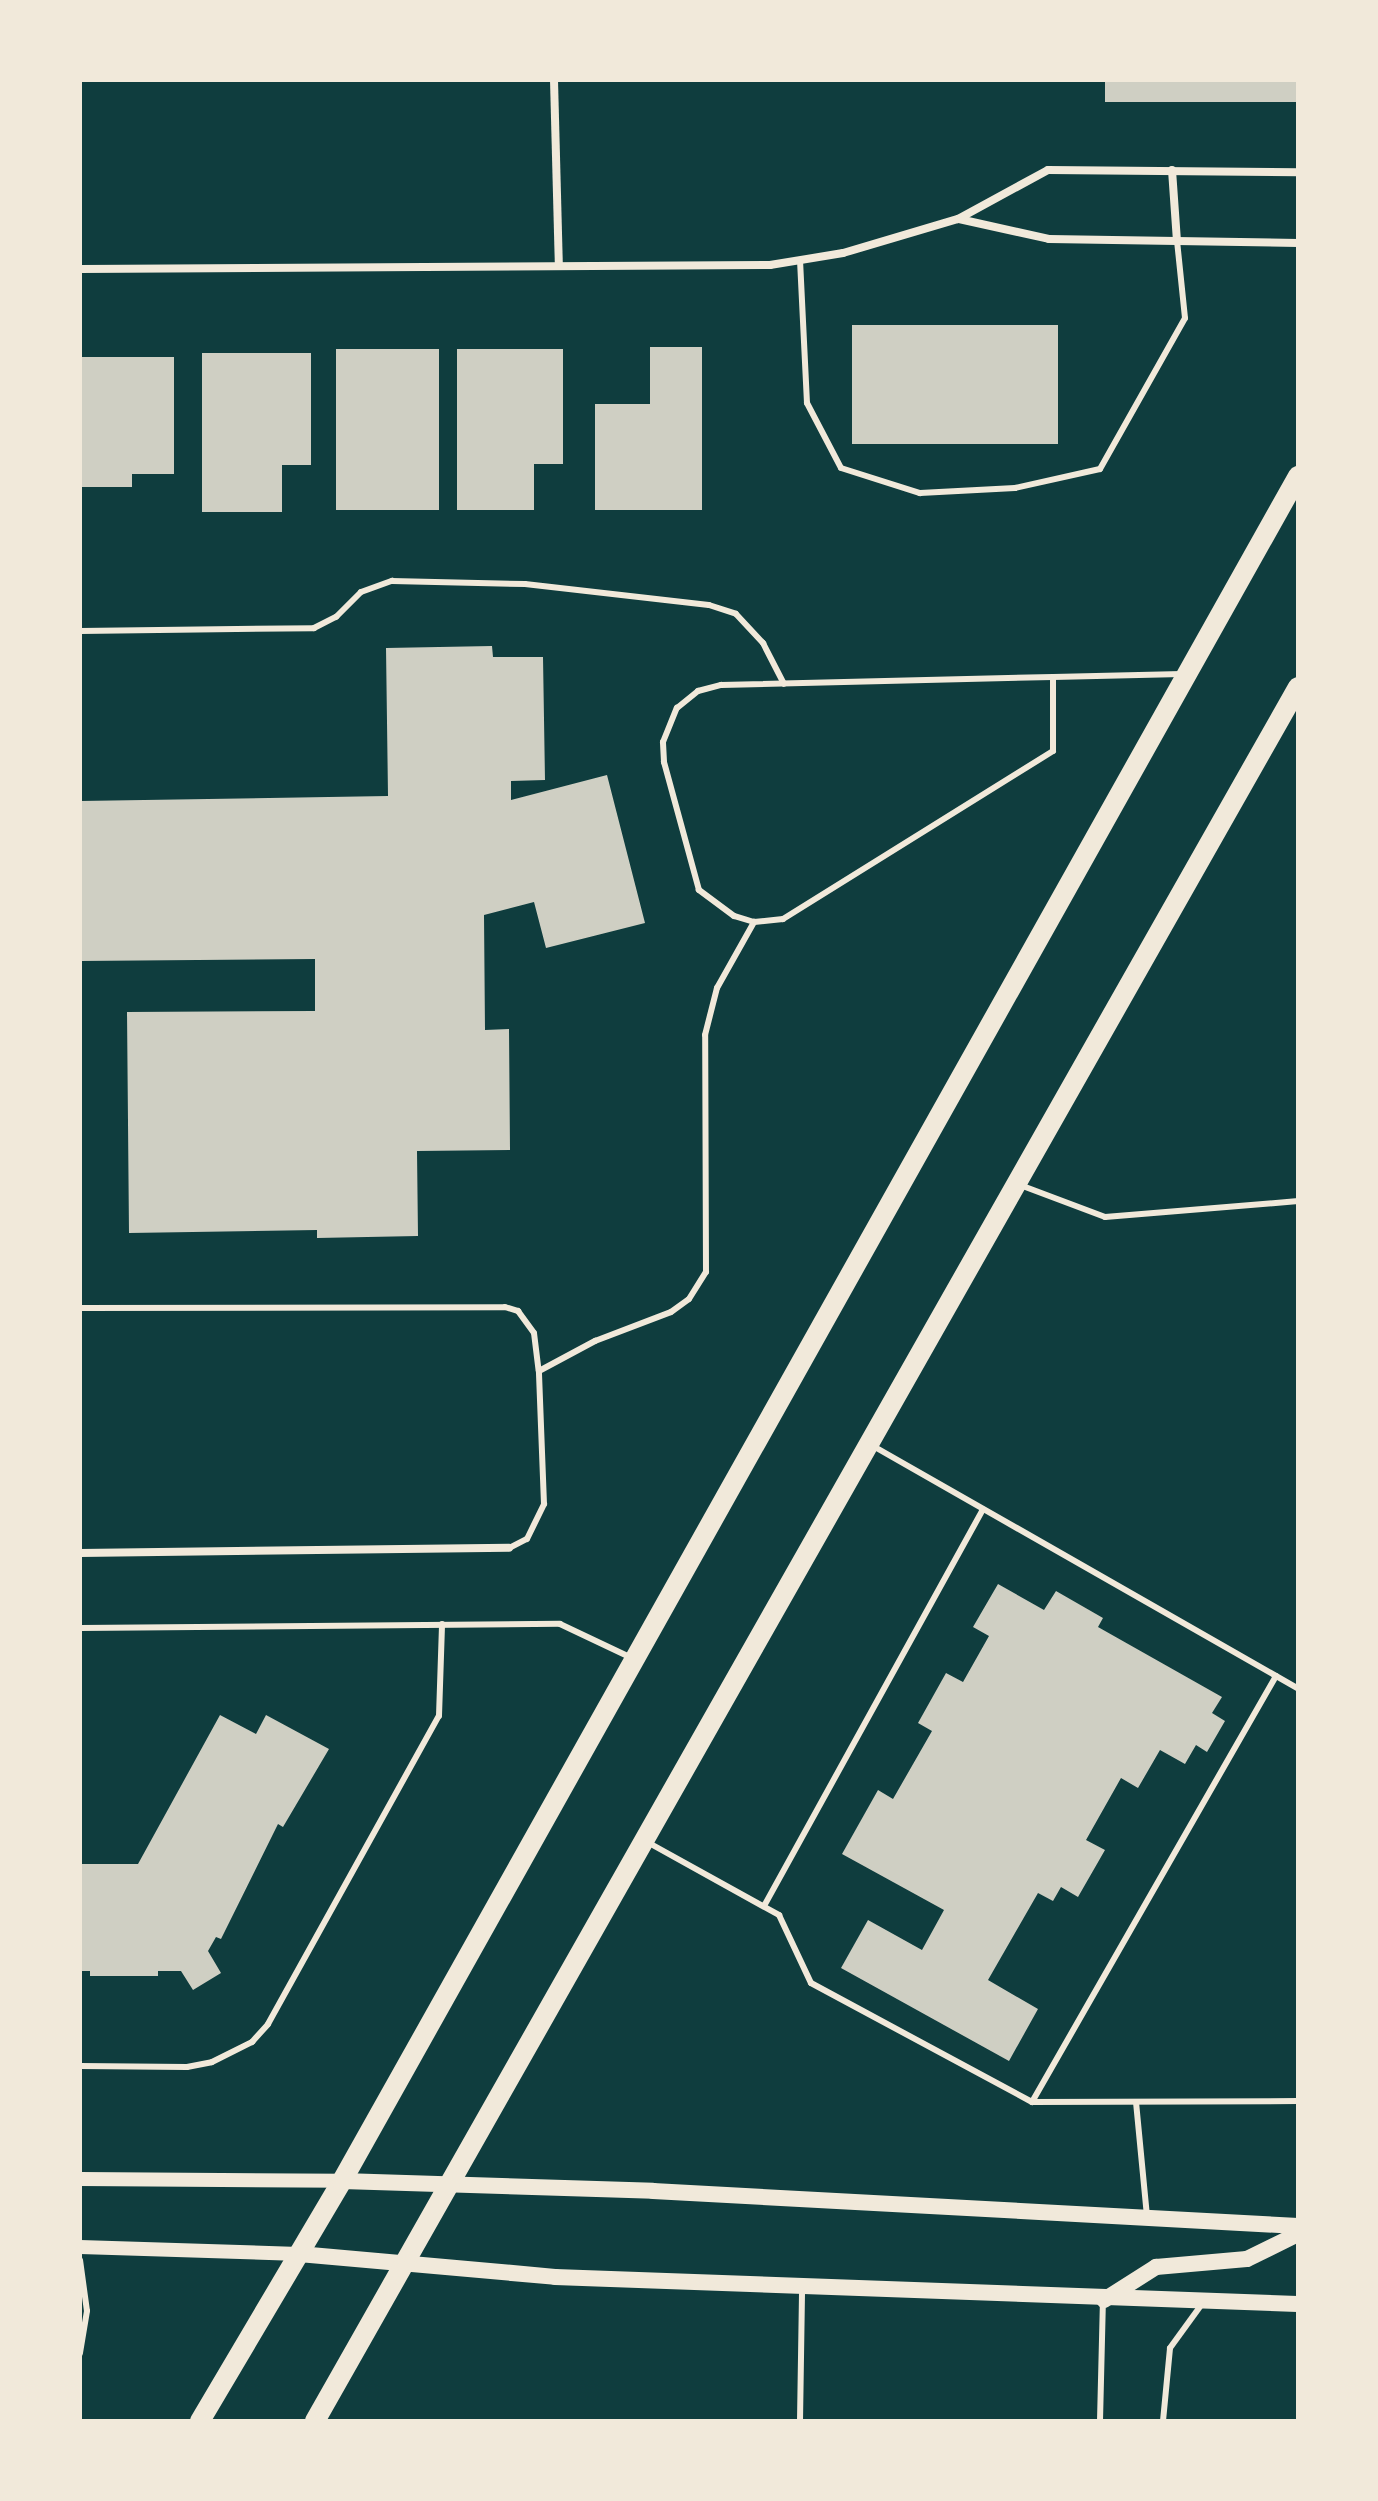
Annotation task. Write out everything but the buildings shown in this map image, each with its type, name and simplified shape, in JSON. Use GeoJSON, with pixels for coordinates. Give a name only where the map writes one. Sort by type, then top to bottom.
{"type":"FeatureCollection","features":[{"type":"Feature","properties":{"kind":"main road"},"geometry":{"type":"LineString","coordinates":[[200,2421],[342,2181],[632,1658],[1298,476]]}},
{"type":"Feature","properties":{"kind":"main road"},"geometry":{"type":"LineString","coordinates":[[315,2421],[1298,687]]}},
{"type":"Feature","properties":{"kind":"main road"},"geometry":{"type":"LineString","coordinates":[[342,2181],[1147,2216],[1298,2226]]}},
{"type":"Feature","properties":{"kind":"main road"},"geometry":{"type":"LineString","coordinates":[[1103,2300],[1156,2267],[1247,2259],[1298,2234]]}},
{"type":"Feature","properties":{"kind":"main road"},"geometry":{"type":"LineString","coordinates":[[299,2254],[404,2266],[802,2288],[1298,2304]]}},
{"type":"Feature","properties":{"kind":"street"},"geometry":{"type":"LineString","coordinates":[[554,80],[559,266]]}},
{"type":"Feature","properties":{"kind":"street"},"geometry":{"type":"LineString","coordinates":[[80,269],[770,265],[843,253],[958,219],[1048,170],[1298,172]]}},
{"type":"Feature","properties":{"kind":"street"},"geometry":{"type":"LineString","coordinates":[[1172,170],[1177,241]]}},
{"type":"Feature","properties":{"kind":"street"},"geometry":{"type":"LineString","coordinates":[[958,219],[1049,239],[1298,243]]}},
{"type":"Feature","properties":{"kind":"street"},"geometry":{"type":"LineString","coordinates":[[80,1553],[509,1548]]}},
{"type":"Feature","properties":{"kind":"street"},"geometry":{"type":"LineString","coordinates":[[80,2179],[342,2181]]}},
{"type":"Feature","properties":{"kind":"street"},"geometry":{"type":"LineString","coordinates":[[80,2247],[299,2254]]}},
{"type":"Feature","properties":{"kind":"lane"},"geometry":{"type":"LineString","coordinates":[[800,260],[807,403],[841,468],[920,493],[1015,488],[1100,469],[1185,318],[1177,241]]}},
{"type":"Feature","properties":{"kind":"lane"},"geometry":{"type":"LineString","coordinates":[[80,631],[314,628],[336,617],[361,592],[392,581],[525,584],[709,605],[736,614],[763,643],[784,684]]}},
{"type":"Feature","properties":{"kind":"lane"},"geometry":{"type":"LineString","coordinates":[[1053,677],[1053,751],[783,919],[754,922],[717,907],[699,890],[664,762],[663,742],[677,708],[698,691],[721,685],[784,684],[1053,677],[1187,674]]}},
{"type":"Feature","properties":{"kind":"lane"},"geometry":{"type":"LineString","coordinates":[[539,1371],[595,1341],[671,1312],[689,1299],[706,1272],[705,1035],[717,988],[754,922]]}},
{"type":"Feature","properties":{"kind":"lane"},"geometry":{"type":"LineString","coordinates":[[1017,1184],[1105,1217],[1298,1201]]}},
{"type":"Feature","properties":{"kind":"lane"},"geometry":{"type":"LineString","coordinates":[[80,1308],[505,1307],[518,1311],[534,1333],[539,1371],[544,1504],[527,1539],[509,1548]]}},
{"type":"Feature","properties":{"kind":"lane"},"geometry":{"type":"LineString","coordinates":[[870,1444],[1298,1688]]}},
{"type":"Feature","properties":{"kind":"lane"},"geometry":{"type":"LineString","coordinates":[[764,1906],[983,1509]]}},
{"type":"Feature","properties":{"kind":"lane"},"geometry":{"type":"LineString","coordinates":[[80,2066],[187,2067],[212,2062],[252,2042],[268,2024],[439,1716],[442,1624]]}},
{"type":"Feature","properties":{"kind":"lane"},"geometry":{"type":"LineString","coordinates":[[80,1628],[560,1624],[632,1658]]}},
{"type":"Feature","properties":{"kind":"lane"},"geometry":{"type":"LineString","coordinates":[[1032,2102],[1276,1676]]}},
{"type":"Feature","properties":{"kind":"lane"},"geometry":{"type":"LineString","coordinates":[[646,1841],[779,1915],[811,1983],[1032,2102],[1298,2101]]}},
{"type":"Feature","properties":{"kind":"lane"},"geometry":{"type":"LineString","coordinates":[[1136,2102],[1147,2216]]}},
{"type":"Feature","properties":{"kind":"lane"},"geometry":{"type":"LineString","coordinates":[[80,2260],[87,2311],[80,2353]]}},
{"type":"Feature","properties":{"kind":"lane"},"geometry":{"type":"LineString","coordinates":[[800,2421],[802,2288]]}},
{"type":"Feature","properties":{"kind":"lane"},"geometry":{"type":"LineString","coordinates":[[1100,2421],[1103,2300]]}},
{"type":"Feature","properties":{"kind":"lane"},"geometry":{"type":"LineString","coordinates":[[1163,2421],[1170,2348],[1203,2303]]}}]}
